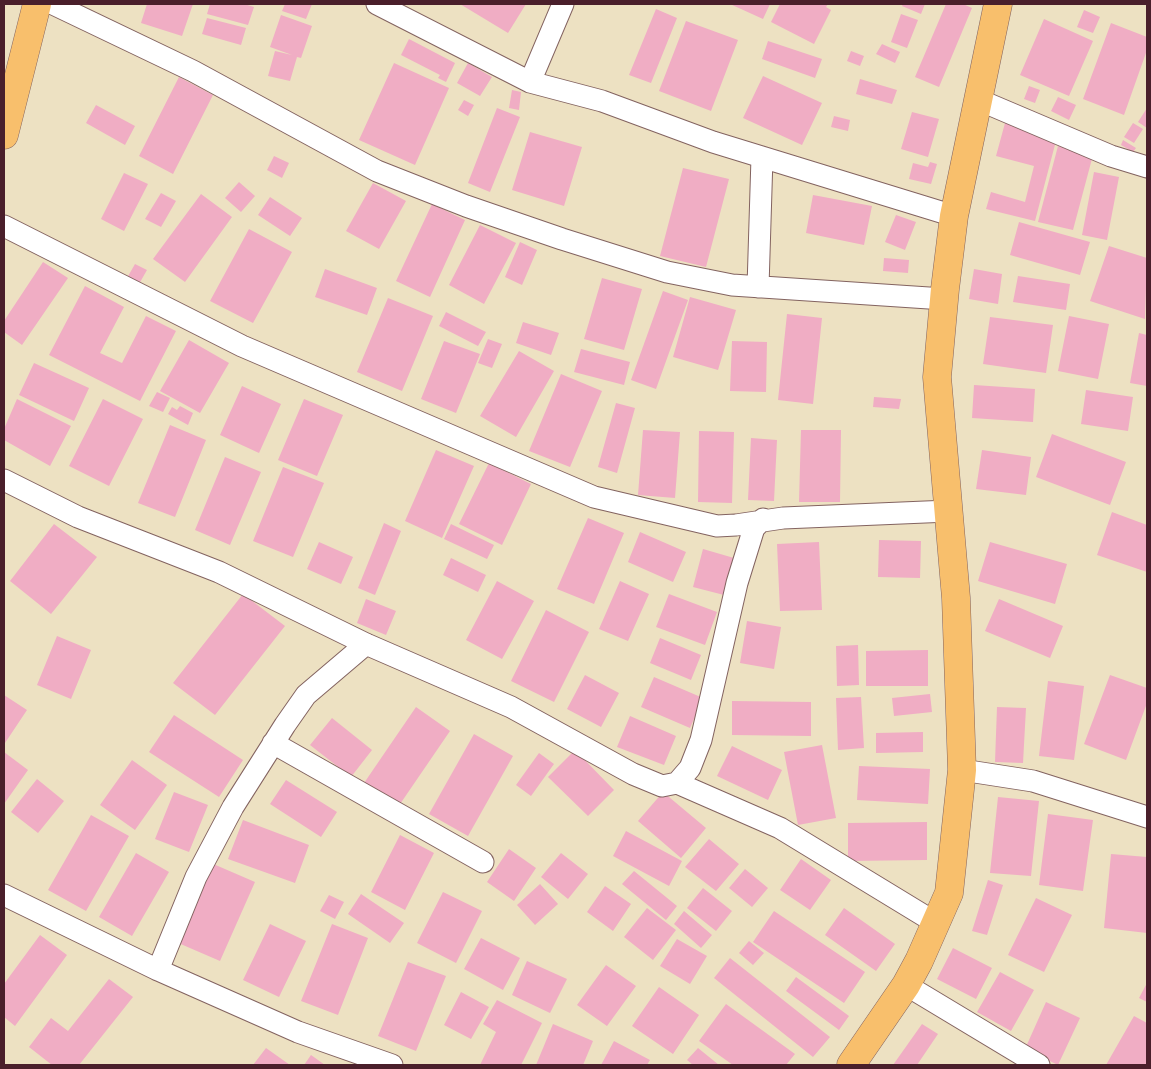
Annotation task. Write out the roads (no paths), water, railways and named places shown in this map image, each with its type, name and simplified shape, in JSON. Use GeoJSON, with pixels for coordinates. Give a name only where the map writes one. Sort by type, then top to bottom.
{"type":"FeatureCollection","features":[{"type":"Feature","properties":{"kind":"main road"},"geometry":{"type":"LineString","coordinates":[[4,134],[37,4]]}},
{"type":"Feature","properties":{"kind":"main road"},"geometry":{"type":"LineString","coordinates":[[851,1065],[906,985],[949,893],[962,770],[956,598],[937,377],[954,216],[998,4]]}},
{"type":"Feature","properties":{"kind":"street"},"geometry":{"type":"LineString","coordinates":[[53,4],[193,71],[376,171],[412,186],[562,239],[667,272],[732,285],[944,299]]}},
{"type":"Feature","properties":{"kind":"street"},"geometry":{"type":"LineString","coordinates":[[377,4],[530,82],[602,101],[713,142],[954,216]]}},
{"type":"Feature","properties":{"kind":"street"},"geometry":{"type":"LineString","coordinates":[[530,82],[563,4]]}},
{"type":"Feature","properties":{"kind":"street"},"geometry":{"type":"LineString","coordinates":[[979,100],[1111,156],[1147,167]]}},
{"type":"Feature","properties":{"kind":"street"},"geometry":{"type":"LineString","coordinates":[[758,287],[762,157]]}},
{"type":"Feature","properties":{"kind":"street"},"geometry":{"type":"LineString","coordinates":[[4,226],[242,346],[594,497],[717,526],[736,525],[763,519],[948,511]]}},
{"type":"Feature","properties":{"kind":"street"},"geometry":{"type":"LineString","coordinates":[[4,480],[78,517],[219,572],[366,644],[511,707],[633,774],[662,786],[677,783],[780,828],[936,923]]}},
{"type":"Feature","properties":{"kind":"street"},"geometry":{"type":"LineString","coordinates":[[677,783],[690,768],[702,740],[737,583],[754,528],[763,519]]}},
{"type":"Feature","properties":{"kind":"street"},"geometry":{"type":"LineString","coordinates":[[158,970],[196,876],[233,806],[273,743],[306,694],[366,644]]}},
{"type":"Feature","properties":{"kind":"street"},"geometry":{"type":"LineString","coordinates":[[273,743],[483,862]]}},
{"type":"Feature","properties":{"kind":"street"},"geometry":{"type":"LineString","coordinates":[[962,770],[1033,781],[1147,817]]}},
{"type":"Feature","properties":{"kind":"street"},"geometry":{"type":"LineString","coordinates":[[4,894],[158,970],[298,1032],[392,1065]]}},
{"type":"Feature","properties":{"kind":"street"},"geometry":{"type":"LineString","coordinates":[[906,985],[1039,1065]]}}]}
